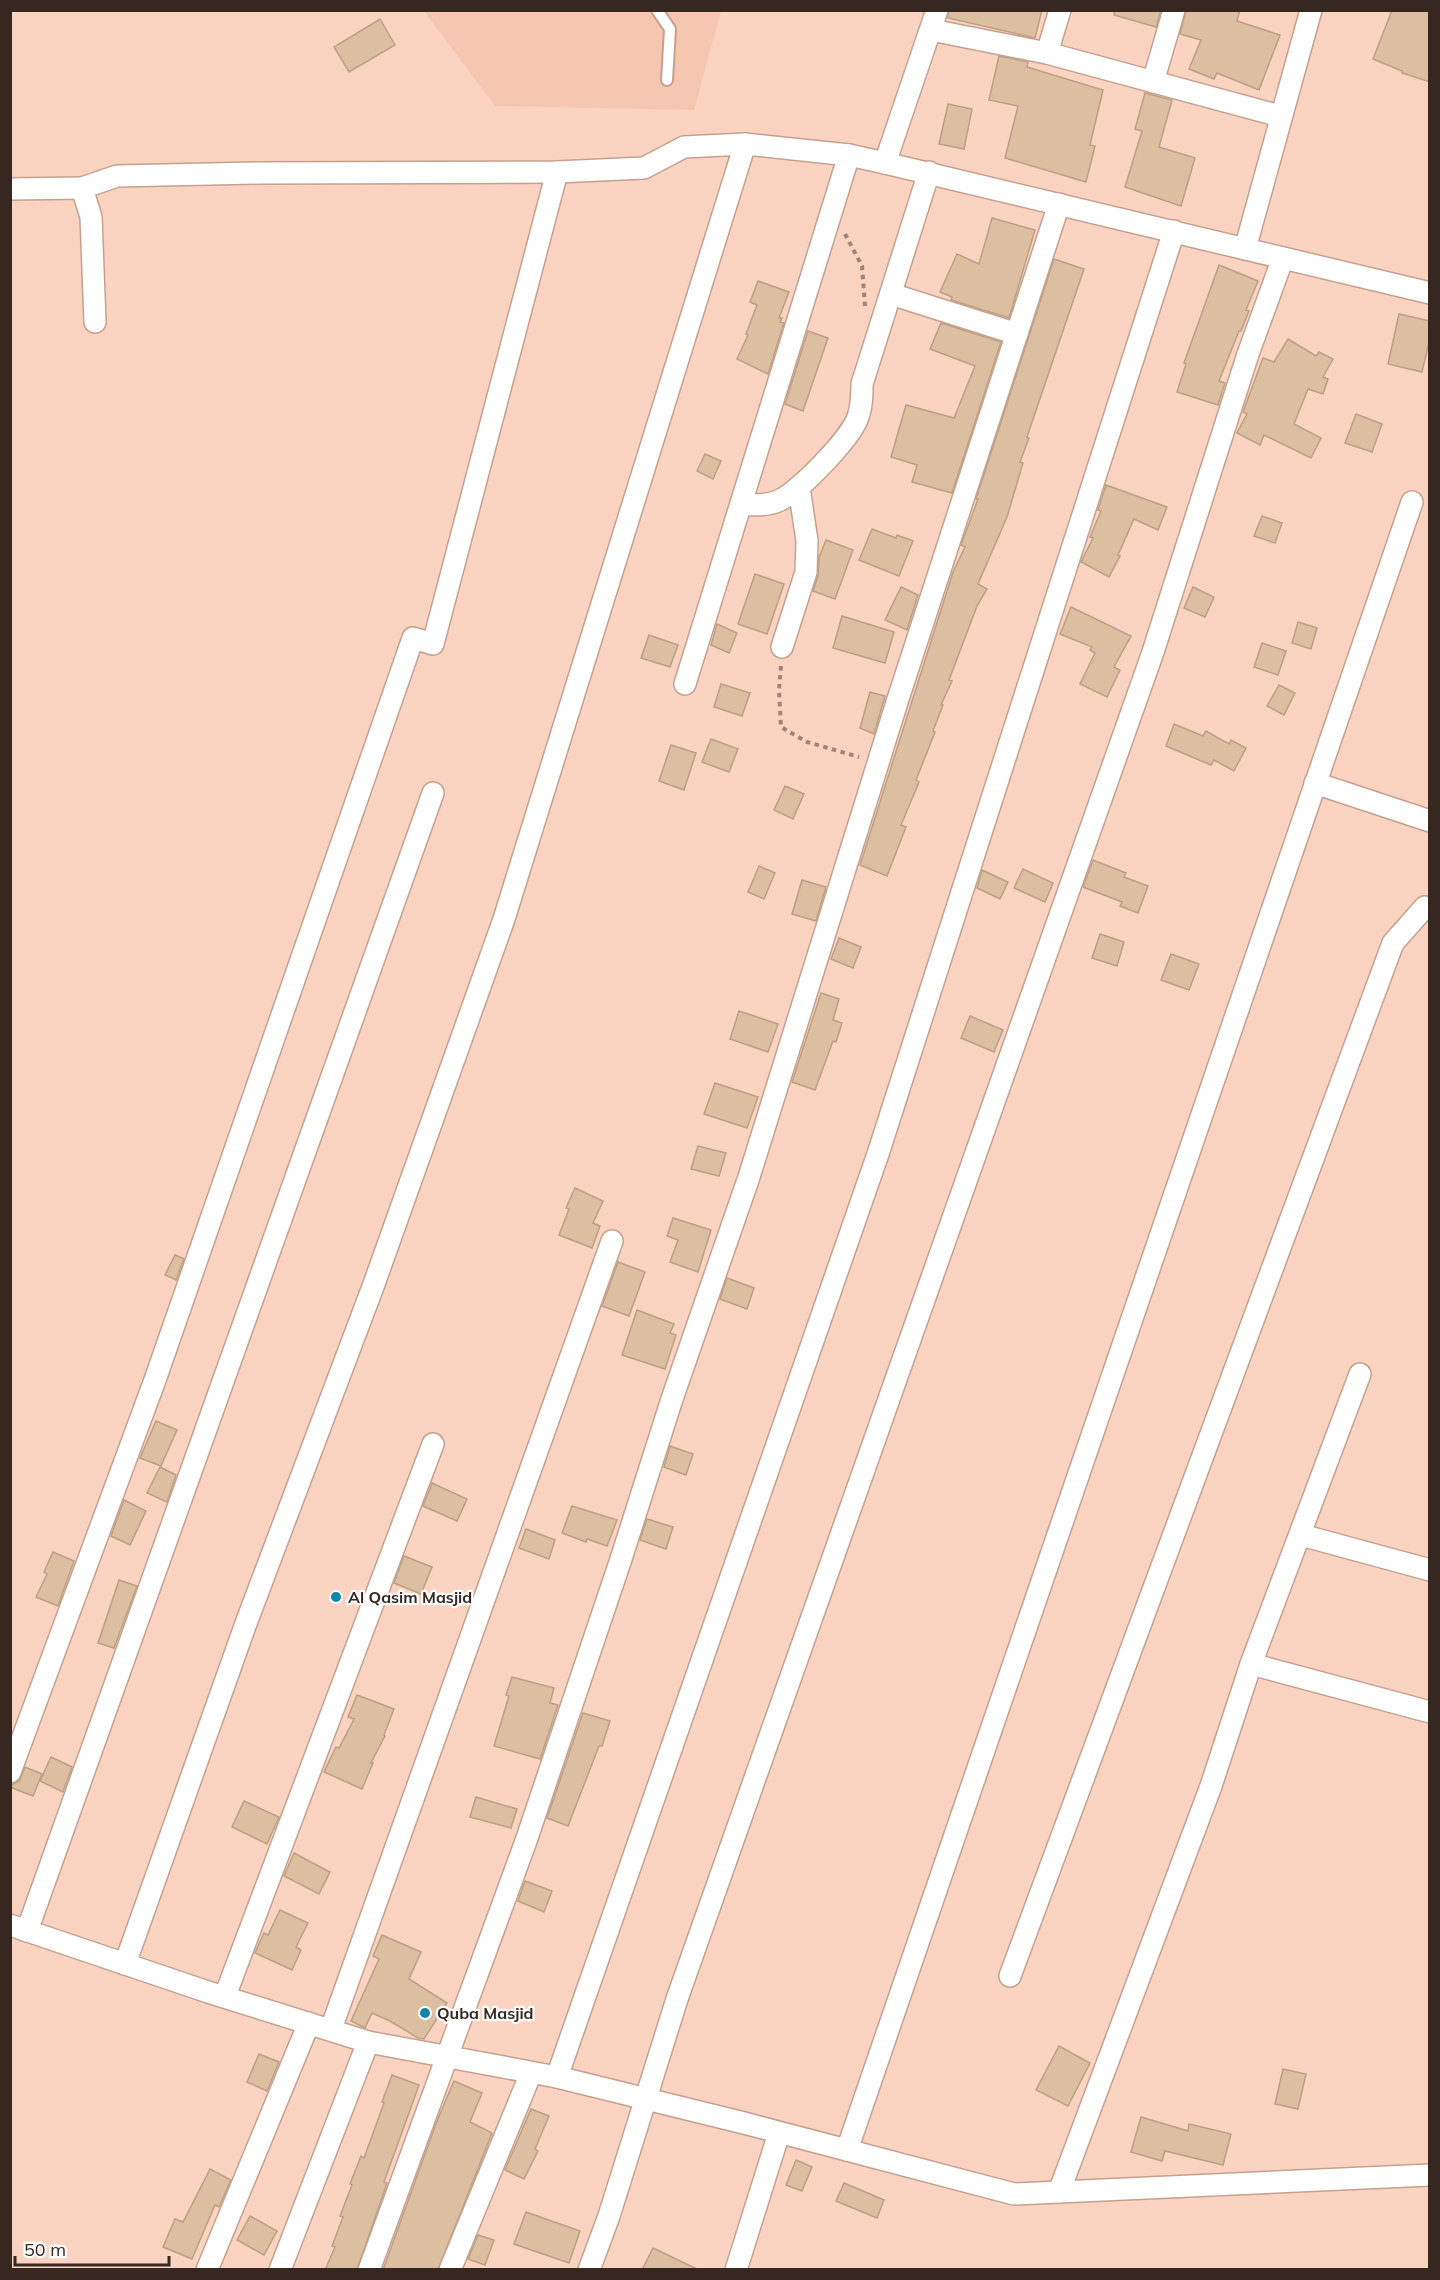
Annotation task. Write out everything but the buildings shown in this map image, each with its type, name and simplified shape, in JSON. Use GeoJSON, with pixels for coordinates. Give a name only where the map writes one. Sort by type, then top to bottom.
{"type":"FeatureCollection","features":[{"type":"Feature","properties":{"kind":"street"},"geometry":{"type":"LineString","coordinates":[[1047,53],[1060,10]]}},
{"type":"Feature","properties":{"kind":"street"},"geometry":{"type":"LineString","coordinates":[[1153,82],[1174,10]]}},
{"type":"Feature","properties":{"kind":"street"},"geometry":{"type":"LineString","coordinates":[[1245,249],[1311,10]]}},
{"type":"Feature","properties":{"kind":"street"},"geometry":{"type":"LineString","coordinates":[[885,163],[934,20],[1280,116]]}},
{"type":"Feature","properties":{"kind":"street"},"geometry":{"type":"LineString","coordinates":[[125,1964],[245,1626],[378,1273],[504,920],[746,144]]}},
{"type":"Feature","properties":{"kind":"street"},"geometry":{"type":"LineString","coordinates":[[10,189],[82,188],[117,176],[557,172],[644,168],[684,147],[746,144],[849,155],[929,172],[1430,293]]}},
{"type":"Feature","properties":{"kind":"street"},"geometry":{"type":"LineString","coordinates":[[685,684],[849,155]]}},
{"type":"Feature","properties":{"kind":"street"},"geometry":{"type":"LineString","coordinates":[[10,1772],[155,1380],[414,638],[433,644],[557,172]]}},
{"type":"Feature","properties":{"kind":"street"},"geometry":{"type":"LineString","coordinates":[[741,504],[762,505],[778,501],[799,487],[845,440],[858,418],[862,384],[929,172]]}},
{"type":"Feature","properties":{"kind":"street"},"geometry":{"type":"LineString","coordinates":[[82,188],[91,217],[94,322]]}},
{"type":"Feature","properties":{"kind":"street"},"geometry":{"type":"LineString","coordinates":[[369,2270],[526,1841],[618,1570],[672,1399],[749,1177],[877,767],[1059,204]]}},
{"type":"Feature","properties":{"kind":"street"},"geometry":{"type":"LineString","coordinates":[[557,2077],[878,1154],[1174,231]]}},
{"type":"Feature","properties":{"kind":"street"},"geometry":{"type":"LineString","coordinates":[[589,2270],[609,2216],[677,1999],[1153,652],[1248,354],[1283,258]]}},
{"type":"Feature","properties":{"kind":"street"},"geometry":{"type":"LineString","coordinates":[[891,294],[1017,334]]}},
{"type":"Feature","properties":{"kind":"street"},"geometry":{"type":"LineString","coordinates":[[783,647],[806,572],[807,541],[799,487]]}},
{"type":"Feature","properties":{"kind":"street"},"geometry":{"type":"LineString","coordinates":[[847,2150],[1412,502]]}},
{"type":"Feature","properties":{"kind":"street"},"geometry":{"type":"LineString","coordinates":[[1316,783],[1430,821]]}},
{"type":"Feature","properties":{"kind":"street"},"geometry":{"type":"LineString","coordinates":[[433,794],[19,1928],[368,2042],[557,2077],[1014,2194],[1430,2175]]}},
{"type":"Feature","properties":{"kind":"street"},"geometry":{"type":"LineString","coordinates":[[1010,1976],[1394,943],[1428,907]]}},
{"type":"Feature","properties":{"kind":"street"},"geometry":{"type":"LineString","coordinates":[[331,2029],[612,1240]]}},
{"type":"Feature","properties":{"kind":"street"},"geometry":{"type":"LineString","coordinates":[[1059,2192],[1211,1786],[1251,1664],[1360,1374]]}},
{"type":"Feature","properties":{"kind":"street"},"geometry":{"type":"LineString","coordinates":[[225,1996],[433,1444]]}},
{"type":"Feature","properties":{"kind":"street"},"geometry":{"type":"LineString","coordinates":[[1301,1535],[1430,1570]]}},
{"type":"Feature","properties":{"kind":"street"},"geometry":{"type":"LineString","coordinates":[[1251,1664],[1430,1712]]}},
{"type":"Feature","properties":{"kind":"street"},"geometry":{"type":"LineString","coordinates":[[207,2270],[309,2023]]}},
{"type":"Feature","properties":{"kind":"street"},"geometry":{"type":"LineString","coordinates":[[280,2270],[368,2042]]}},
{"type":"Feature","properties":{"kind":"street"},"geometry":{"type":"LineString","coordinates":[[450,2270],[531,2073]]}},
{"type":"Feature","properties":{"kind":"street"},"geometry":{"type":"LineString","coordinates":[[736,2270],[779,2133]]}},
{"type":"Feature","properties":{"kind":"lane"},"geometry":{"type":"LineString","coordinates":[[657,10],[670,29],[667,80]]}},
{"type":"Feature","properties":{"kind":"path"},"geometry":{"type":"LineString","coordinates":[[841,228],[862,266],[865,310]]}},
{"type":"Feature","properties":{"kind":"path"},"geometry":{"type":"LineString","coordinates":[[783,647],[779,690],[781,727],[807,742],[864,759],[877,767]]}},
{"type":"Feature","properties":{"kind":"shaded area"},"geometry":{"type":"Polygon","coordinates":[[[424,11],[721,11],[694,110],[495,106],[424,11]]]}},
{"type":"Feature","properties":{"kind":"place","name":"Al Qasim Masjid"},"geometry":{"type":"Point","coordinates":[336,1597]}},
{"type":"Feature","properties":{"kind":"place","name":"Quba Masjid"},"geometry":{"type":"Point","coordinates":[425,2013]}}]}
